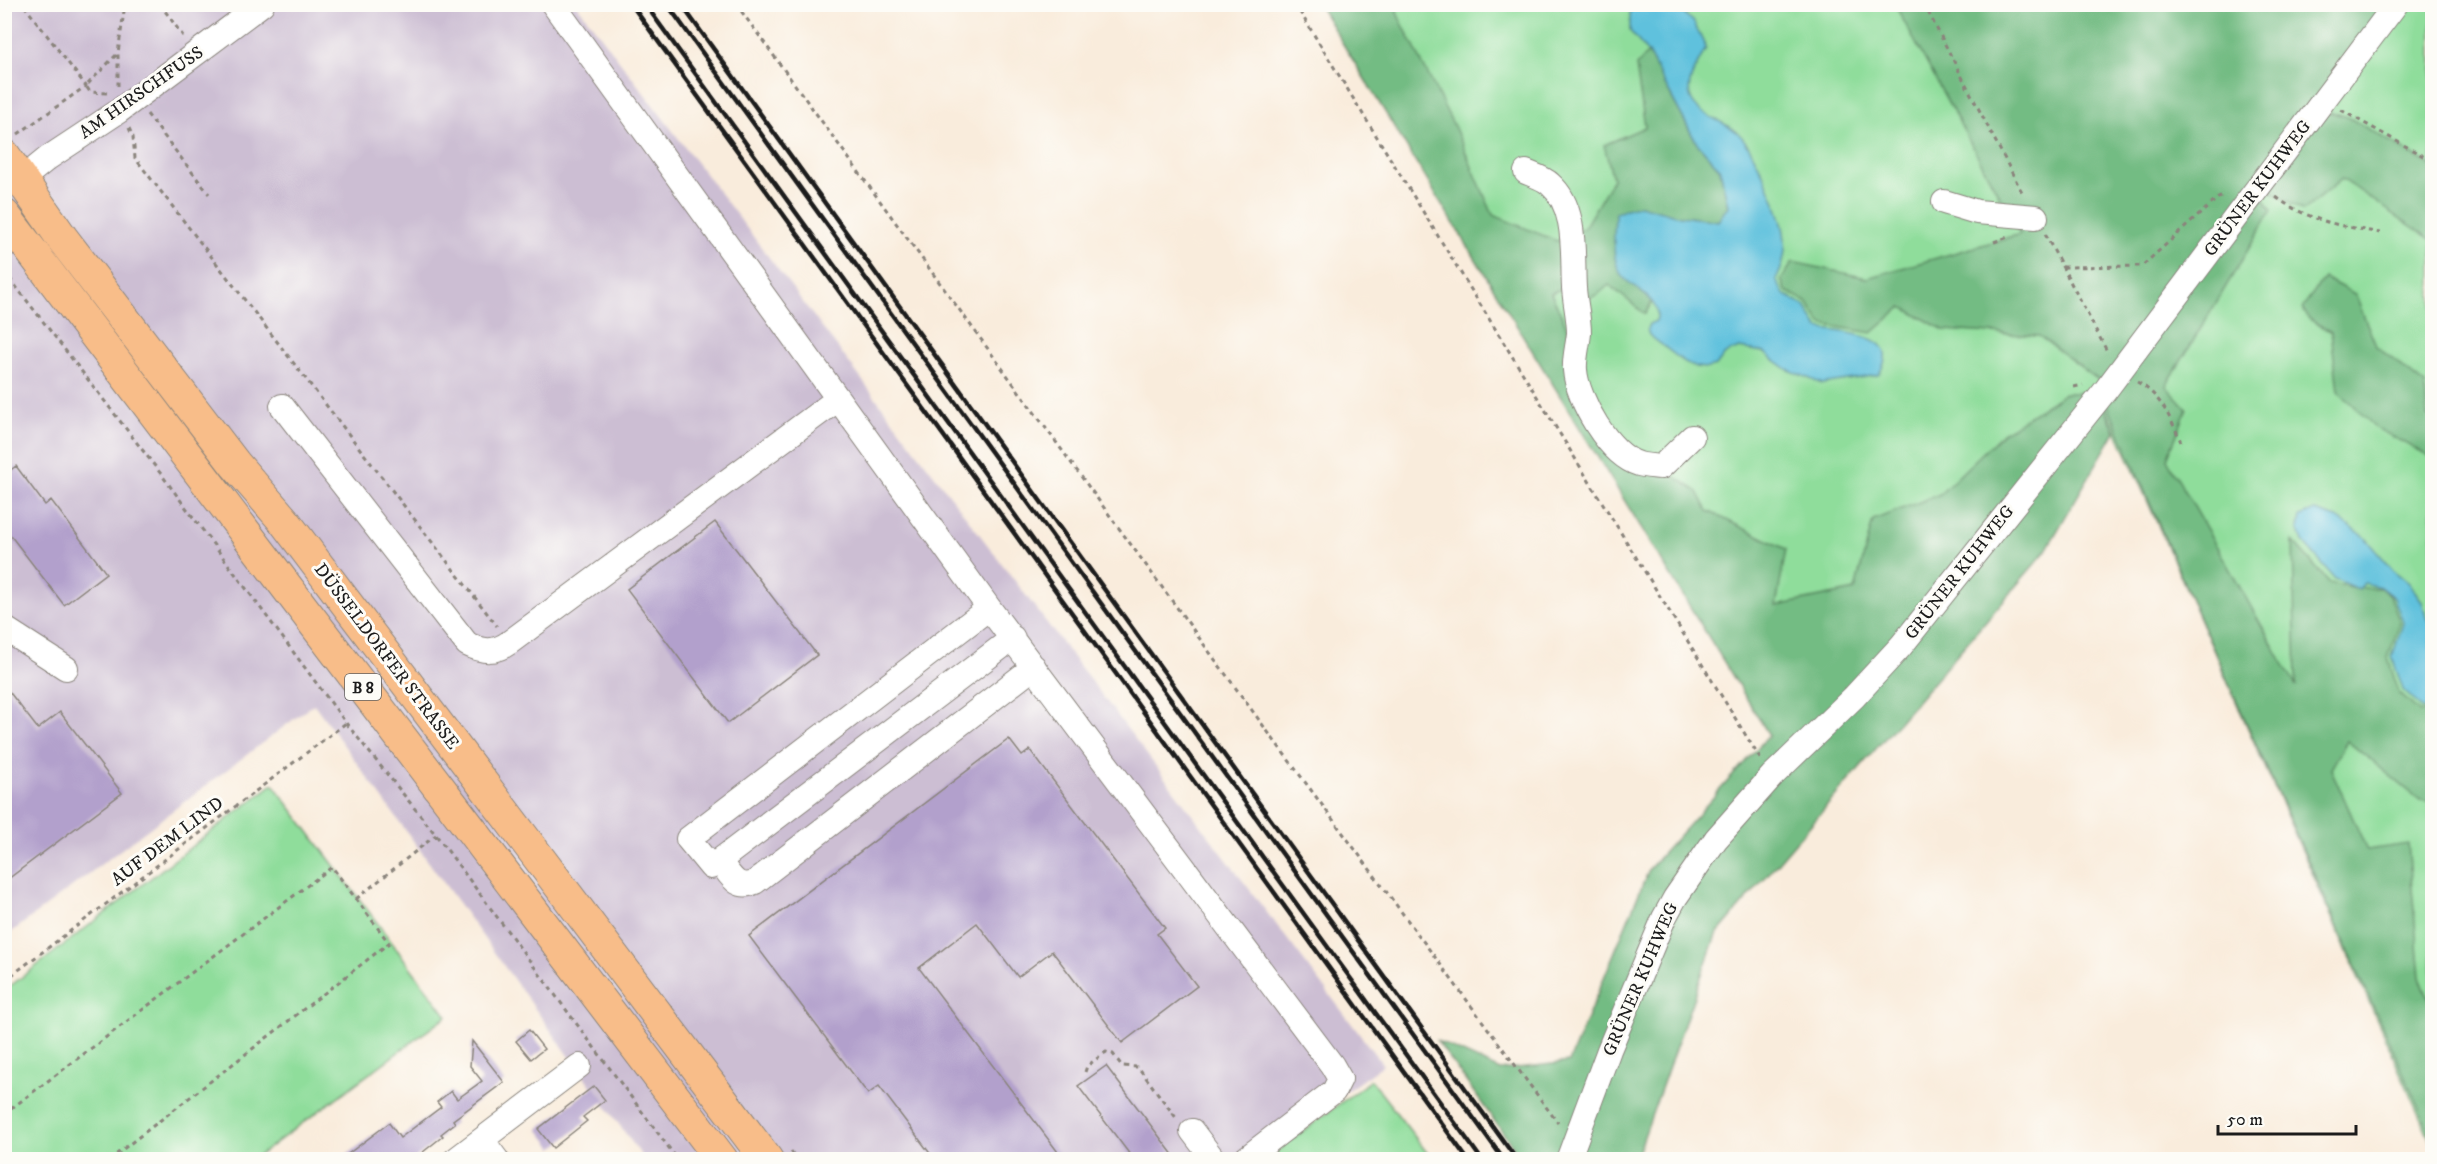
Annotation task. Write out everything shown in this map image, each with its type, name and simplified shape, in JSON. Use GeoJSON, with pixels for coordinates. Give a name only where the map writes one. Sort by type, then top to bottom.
{"type":"FeatureCollection","features":[{"type":"Feature","properties":{"kind":"main road","name":"DÜSSELDORFER STRASSE"},"geometry":{"type":"LineString","coordinates":[[11,166],[62,238],[235,464],[285,522],[767,1160]]}},
{"type":"Feature","properties":{"kind":"main road","name":"DÜSSELDORFER STRASSE"},"geometry":{"type":"LineString","coordinates":[[4,215],[722,1160]]}},
{"type":"Feature","properties":{"kind":"street","name":"AM HIRSCHFUSS"},"geometry":{"type":"LineString","coordinates":[[11,166],[77,137],[120,101],[262,4]]}},
{"type":"Feature","properties":{"kind":"street"},"geometry":{"type":"LineString","coordinates":[[554,4],[989,608],[1332,1065],[1340,1079],[1334,1091],[1244,1160]]}},
{"type":"Feature","properties":{"kind":"street","name":"GRÜNER KUHWEG"},"geometry":{"type":"LineString","coordinates":[[1571,1152],[1664,918],[1675,898],[1716,839],[1772,776],[1854,697],[1901,646],[2118,373],[2396,4]]}},
{"type":"Feature","properties":{"kind":"street"},"geometry":{"type":"LineString","coordinates":[[1526,172],[1550,184],[1563,204],[1568,217],[1574,241],[1574,288],[1579,330],[1575,375],[1596,424],[1617,451],[1638,464],[1661,467],[1692,437]]}},
{"type":"Feature","properties":{"kind":"street"},"geometry":{"type":"LineString","coordinates":[[1944,202],[1977,212],[2036,217]]}},
{"type":"Feature","properties":{"kind":"street"},"geometry":{"type":"LineString","coordinates":[[282,406],[467,644],[483,651],[500,649],[510,642],[838,399]]}},
{"type":"Feature","properties":{"kind":"street"},"geometry":{"type":"LineString","coordinates":[[989,608],[688,839],[711,867],[1012,638]]}},
{"type":"Feature","properties":{"kind":"street"},"geometry":{"type":"LineString","coordinates":[[4,628],[66,668]]}},
{"type":"Feature","properties":{"kind":"street"},"geometry":{"type":"LineString","coordinates":[[719,861],[738,884],[746,886],[755,882],[1034,667]]}},
{"type":"Feature","properties":{"kind":"street"},"geometry":{"type":"LineString","coordinates":[[455,1160],[579,1066]]}},
{"type":"Feature","properties":{"kind":"street"},"geometry":{"type":"LineString","coordinates":[[1192,1131],[1214,1160]]}},
{"type":"Feature","properties":{"kind":"street"},"geometry":{"type":"LineString","coordinates":[[482,1140],[497,1160]]}},
{"type":"Feature","properties":{"kind":"path"},"geometry":{"type":"LineString","coordinates":[[23,4],[90,92],[120,101],[209,194]]}},
{"type":"Feature","properties":{"kind":"path"},"geometry":{"type":"LineString","coordinates":[[125,4],[118,53],[120,101],[133,137],[135,158],[510,642]]}},
{"type":"Feature","properties":{"kind":"path"},"geometry":{"type":"LineString","coordinates":[[160,4],[183,36]]}},
{"type":"Feature","properties":{"kind":"path"},"geometry":{"type":"LineString","coordinates":[[736,4],[1262,724],[1571,1152]]}},
{"type":"Feature","properties":{"kind":"path"},"geometry":{"type":"LineString","coordinates":[[1294,4],[1772,776]]}},
{"type":"Feature","properties":{"kind":"path"},"geometry":{"type":"LineString","coordinates":[[1924,4],[2118,373],[2142,385],[2158,400],[2170,418],[2181,442]]}},
{"type":"Feature","properties":{"kind":"path"},"geometry":{"type":"LineString","coordinates":[[11,166],[118,53]]}},
{"type":"Feature","properties":{"kind":"path"},"geometry":{"type":"LineString","coordinates":[[2319,106],[2338,109],[2357,118],[2433,161]]}},
{"type":"Feature","properties":{"kind":"path"},"geometry":{"type":"LineString","coordinates":[[2063,267],[2142,266],[2218,198],[2240,192],[2254,192],[2315,220],[2380,233]]}},
{"type":"Feature","properties":{"kind":"path"},"geometry":{"type":"LineString","coordinates":[[4,271],[161,474],[346,723],[436,835],[678,1160]]}},
{"type":"Feature","properties":{"kind":"path","name":"AUF DEM LIND"},"geometry":{"type":"LineString","coordinates":[[4,981],[346,723]]}},
{"type":"Feature","properties":{"kind":"path"},"geometry":{"type":"LineString","coordinates":[[356,899],[436,835]]}},
{"type":"Feature","properties":{"kind":"path"},"geometry":{"type":"LineString","coordinates":[[4,1114],[332,867],[389,943],[109,1160]]}},
{"type":"Feature","properties":{"kind":"path"},"geometry":{"type":"LineString","coordinates":[[1085,1072],[1087,1066],[1106,1052],[1113,1054],[1122,1065],[1138,1067],[1185,1129],[1192,1131]]}},
{"type":"Feature","properties":{"kind":"shaded area"},"geometry":{"type":"Polygon","coordinates":[[[5,5],[577,5],[1383,1065],[1252,1159],[644,1159],[314,704],[5,937],[5,5]]]}},
{"type":"Feature","properties":{"kind":"green space"},"geometry":{"type":"Polygon","coordinates":[[[1319,5],[2432,5],[2432,1144],[2099,392],[1770,735],[1319,5]]]}},
{"type":"Feature","properties":{"kind":"green space"},"geometry":{"type":"Polygon","coordinates":[[[1319,5],[1396,5],[1398,15],[1455,128],[1493,215],[1557,241],[1584,228],[1613,179],[1604,145],[1645,127],[1636,66],[1648,53],[1696,142],[1720,169],[1728,206],[1719,221],[1680,216],[1655,297],[1645,314],[1609,285],[1597,295],[1577,302],[1566,287],[1551,293],[1585,366],[1583,409],[1611,453],[1665,470],[1698,492],[1708,511],[1786,549],[1776,606],[1855,590],[1873,520],[1940,494],[2003,433],[2065,393],[2099,392],[2115,432],[2045,552],[1716,935],[1636,1159],[1522,1159],[1437,1041],[1500,1070],[1569,1062],[1649,869],[1769,735],[1319,5]]]}},
{"type":"Feature","properties":{"kind":"green space"},"geometry":{"type":"Polygon","coordinates":[[[1895,5],[2392,5],[2105,385],[2039,336],[1944,330],[1902,307],[1872,333],[1821,324],[1807,302],[1786,291],[1781,280],[1793,262],[1867,278],[2020,234],[1895,5]]]}},
{"type":"Feature","properties":{"kind":"green space"},"geometry":{"type":"Polygon","coordinates":[[[2320,109],[2348,117],[2432,166],[2432,240],[2342,179],[2303,211],[2262,185],[2320,109]]]}},
{"type":"Feature","properties":{"kind":"green space"},"geometry":{"type":"Polygon","coordinates":[[[2260,192],[2272,210],[2166,386],[2187,409],[2167,459],[2296,686],[2293,542],[2330,583],[2357,588],[2381,588],[2391,598],[2400,623],[2388,658],[2399,693],[2420,712],[2432,712],[2432,802],[2420,800],[2347,741],[2331,769],[2367,850],[2408,844],[2420,977],[2432,1008],[2432,1137],[2191,599],[2105,398],[2260,192]]]}},
{"type":"Feature","properties":{"kind":"green space"},"geometry":{"type":"Polygon","coordinates":[[[2324,278],[2355,294],[2376,346],[2425,385],[2427,416],[2432,418],[2432,458],[2376,428],[2338,391],[2331,332],[2309,319],[2302,308],[2324,278]]]}},
{"type":"Feature","properties":{"kind":"green space"},"geometry":{"type":"Polygon","coordinates":[[[273,784],[447,1016],[254,1159],[5,1159],[5,990],[273,784]]]}},
{"type":"Feature","properties":{"kind":"green space"},"geometry":{"type":"Polygon","coordinates":[[[1371,1080],[1432,1159],[1266,1159],[1371,1080]]]}},
{"type":"Feature","properties":{"kind":"water"},"geometry":{"type":"Polygon","coordinates":[[[1630,5],[1672,5],[1693,21],[1706,48],[1691,79],[1689,93],[1699,110],[1738,133],[1750,148],[1764,176],[1780,215],[1785,241],[1782,267],[1776,280],[1784,294],[1805,306],[1818,328],[1856,334],[1878,343],[1884,351],[1885,361],[1878,375],[1822,384],[1787,369],[1763,352],[1739,348],[1725,354],[1716,366],[1695,367],[1683,361],[1649,335],[1647,329],[1649,324],[1656,321],[1657,314],[1651,301],[1627,281],[1618,269],[1614,246],[1615,212],[1640,205],[1680,216],[1718,221],[1728,206],[1720,169],[1696,142],[1648,53],[1630,31],[1630,5]]]}},
{"type":"Feature","properties":{"kind":"water"},"geometry":{"type":"Polygon","coordinates":[[[2315,511],[2337,518],[2364,536],[2393,570],[2409,583],[2422,601],[2426,617],[2432,628],[2432,709],[2423,709],[2403,690],[2392,657],[2403,623],[2394,598],[2380,587],[2364,583],[2359,590],[2335,579],[2303,542],[2298,528],[2300,517],[2315,511]]]}},
{"type":"Feature","properties":{"kind":"building"},"geometry":{"type":"Polygon","coordinates":[[[16,466],[45,505],[51,500],[106,573],[64,605],[4,527],[4,475],[16,466]]]}},
{"type":"Feature","properties":{"kind":"building"},"geometry":{"type":"Polygon","coordinates":[[[715,522],[817,655],[728,723],[627,589],[715,522]]]}},
{"type":"Feature","properties":{"kind":"building"},"geometry":{"type":"Polygon","coordinates":[[[4,685],[38,729],[60,712],[122,793],[4,882],[4,685]]]}},
{"type":"Feature","properties":{"kind":"building"},"geometry":{"type":"Polygon","coordinates":[[[1009,739],[1022,756],[1030,750],[1165,928],[1157,934],[1197,986],[1122,1043],[1052,951],[1018,977],[977,923],[919,968],[1064,1160],[935,1160],[879,1086],[868,1094],[749,936],[1009,739]]]}},
{"type":"Feature","properties":{"kind":"building"},"geometry":{"type":"Polygon","coordinates":[[[529,1030],[544,1049],[531,1059],[516,1041],[529,1030]]]}},
{"type":"Feature","properties":{"kind":"building"},"geometry":{"type":"Polygon","coordinates":[[[472,1041],[504,1082],[453,1120],[455,1123],[441,1134],[443,1136],[413,1160],[340,1160],[389,1123],[400,1138],[441,1107],[437,1102],[451,1091],[457,1099],[482,1081],[470,1066],[472,1041]]]}},
{"type":"Feature","properties":{"kind":"building"},"geometry":{"type":"Polygon","coordinates":[[[1106,1066],[1177,1160],[1134,1160],[1078,1086],[1106,1066]]]}},
{"type":"Feature","properties":{"kind":"building"},"geometry":{"type":"Polygon","coordinates":[[[594,1086],[605,1100],[583,1117],[587,1121],[553,1148],[538,1129],[594,1086]]]}},
{"type":"Feature","properties":{"kind":"railway"},"geometry":{"type":"LineString","coordinates":[[631,4],[1468,1160]]}},
{"type":"Feature","properties":{"kind":"railway"},"geometry":{"type":"LineString","coordinates":[[645,4],[1482,1160]]}},
{"type":"Feature","properties":{"kind":"railway"},"geometry":{"type":"LineString","coordinates":[[667,4],[1504,1160]]}},
{"type":"Feature","properties":{"kind":"railway"},"geometry":{"type":"LineString","coordinates":[[681,4],[1517,1160]]}}]}
